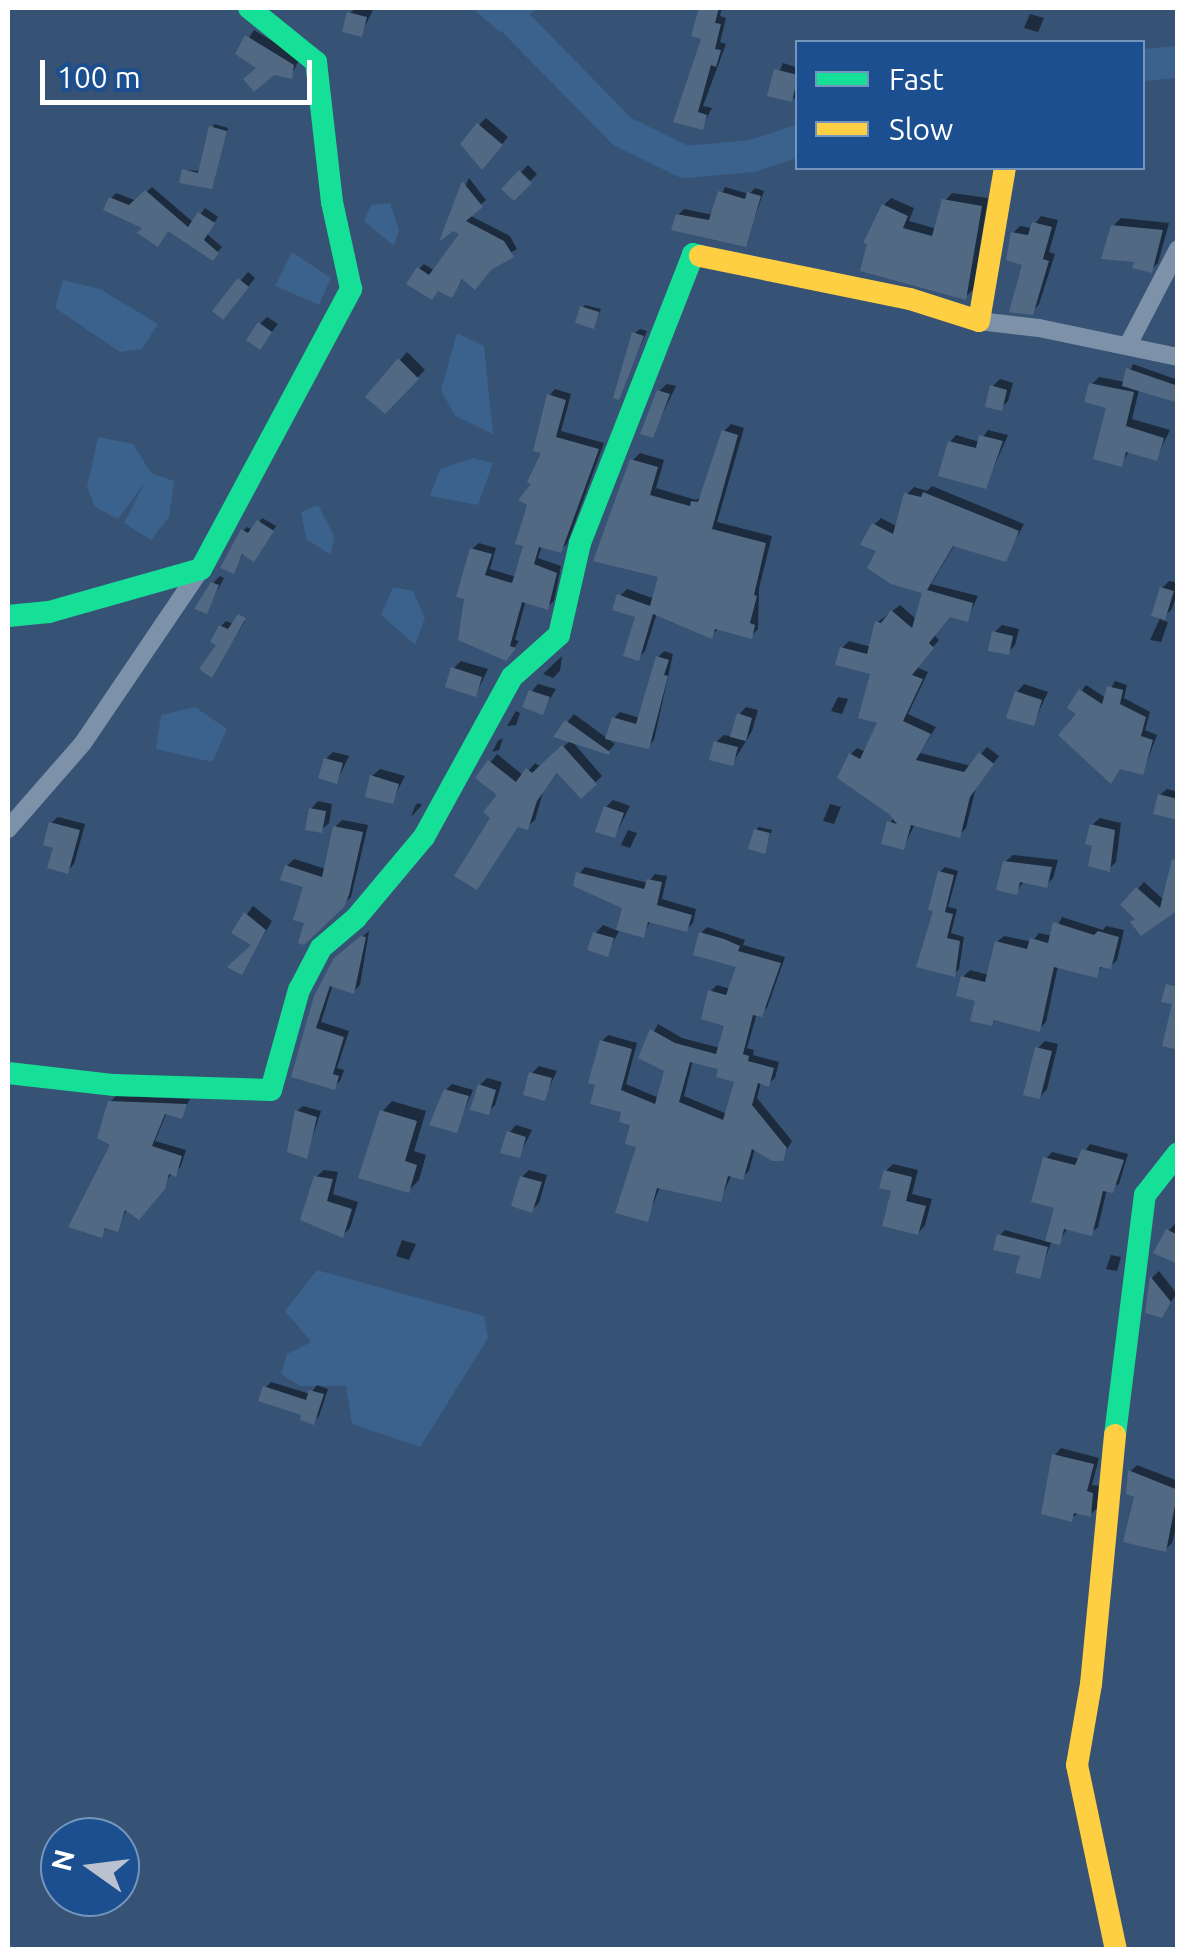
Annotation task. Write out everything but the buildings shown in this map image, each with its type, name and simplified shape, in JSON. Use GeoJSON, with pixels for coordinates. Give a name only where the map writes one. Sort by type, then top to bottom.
{"type":"FeatureCollection","features":[{"type":"Feature","properties":{"kind":"street"},"geometry":{"type":"LineString","coordinates":[[8,829],[83,743],[201,568],[351,289],[332,202],[316,62],[248,8]]}},
{"type":"Feature","properties":{"kind":"street"},"geometry":{"type":"LineString","coordinates":[[980,321],[1005,170]]}},
{"type":"Feature","properties":{"kind":"street"},"geometry":{"type":"LineString","coordinates":[[1128,345],[1178,249]]}},
{"type":"Feature","properties":{"kind":"street"},"geometry":{"type":"LineString","coordinates":[[8,1073],[114,1085],[270,1090],[299,990],[321,948],[356,918],[424,837],[512,677],[559,635],[580,543],[692,254],[910,299],[980,321],[1178,356]]}},
{"type":"Feature","properties":{"kind":"street"},"geometry":{"type":"LineString","coordinates":[[8,616],[50,612],[201,568]]}},
{"type":"Feature","properties":{"kind":"street"},"geometry":{"type":"LineString","coordinates":[[1116,1950],[1076,1765],[1091,1684],[1124,1338],[1146,1195],[1178,1154]]}},
{"type":"Feature","properties":{"kind":"water"},"geometry":{"type":"Polygon","coordinates":[[[472,8],[534,8],[536,10],[500,32],[472,8]]]}},
{"type":"Feature","properties":{"kind":"water"},"geometry":{"type":"Polygon","coordinates":[[[390,203],[399,230],[394,246],[364,221],[371,205],[390,203]]]}},
{"type":"Feature","properties":{"kind":"water"},"geometry":{"type":"Polygon","coordinates":[[[292,252],[331,278],[319,305],[275,286],[292,252]]]}},
{"type":"Feature","properties":{"kind":"water"},"geometry":{"type":"Polygon","coordinates":[[[63,280],[100,289],[158,324],[142,349],[120,352],[55,308],[63,280]]]}},
{"type":"Feature","properties":{"kind":"water"},"geometry":{"type":"Polygon","coordinates":[[[457,333],[484,346],[493,434],[455,416],[441,390],[457,333]]]}},
{"type":"Feature","properties":{"kind":"water"},"geometry":{"type":"Polygon","coordinates":[[[98,437],[133,444],[151,473],[174,481],[169,517],[151,540],[124,523],[145,482],[118,519],[95,507],[87,487],[98,437]]]}},
{"type":"Feature","properties":{"kind":"water"},"geometry":{"type":"Polygon","coordinates":[[[473,458],[493,463],[478,505],[430,496],[440,469],[473,458]]]}},
{"type":"Feature","properties":{"kind":"water"},"geometry":{"type":"Polygon","coordinates":[[[318,505],[334,536],[331,555],[306,539],[301,512],[318,505]]]}},
{"type":"Feature","properties":{"kind":"water"},"geometry":{"type":"Polygon","coordinates":[[[393,587],[413,591],[425,618],[415,645],[381,615],[393,587]]]}},
{"type":"Feature","properties":{"kind":"water"},"geometry":{"type":"Polygon","coordinates":[[[195,707],[227,729],[212,762],[156,749],[161,715],[195,707]]]}},
{"type":"Feature","properties":{"kind":"water"},"geometry":{"type":"Polygon","coordinates":[[[317,1270],[484,1316],[488,1338],[420,1447],[352,1424],[346,1386],[300,1386],[281,1374],[287,1354],[311,1342],[285,1311],[317,1270]]]}},
{"type":"Feature","properties":{"kind":"waterway"},"geometry":{"type":"LineString","coordinates":[[501,8],[623,132],[685,162],[752,156],[795,142]]}},
{"type":"Feature","properties":{"kind":"waterway"},"geometry":{"type":"LineString","coordinates":[[1145,65],[1178,62]]}},
{"type":"Feature","properties":{"kind":"traffic: fast"},"geometry":{"type":"LineString","coordinates":[[8,616],[49,612],[201,569],[351,289],[332,202],[316,62],[249,8]]}},
{"type":"Feature","properties":{"kind":"traffic: fast"},"geometry":{"type":"LineString","coordinates":[[8,1073],[114,1085],[271,1090],[299,990],[321,948],[356,918],[424,837],[512,677],[559,635],[580,543],[693,254],[700,256]]}},
{"type":"Feature","properties":{"kind":"traffic: fast"},"geometry":{"type":"LineString","coordinates":[[1115,1435],[1145,1195],[1178,1153]]}},
{"type":"Feature","properties":{"kind":"traffic: slow"},"geometry":{"type":"LineString","coordinates":[[700,256],[910,299],[979,321],[1005,170]]}},
{"type":"Feature","properties":{"kind":"traffic: slow"},"geometry":{"type":"LineString","coordinates":[[1115,1435],[1091,1684],[1077,1765],[1116,1950]]}}]}
